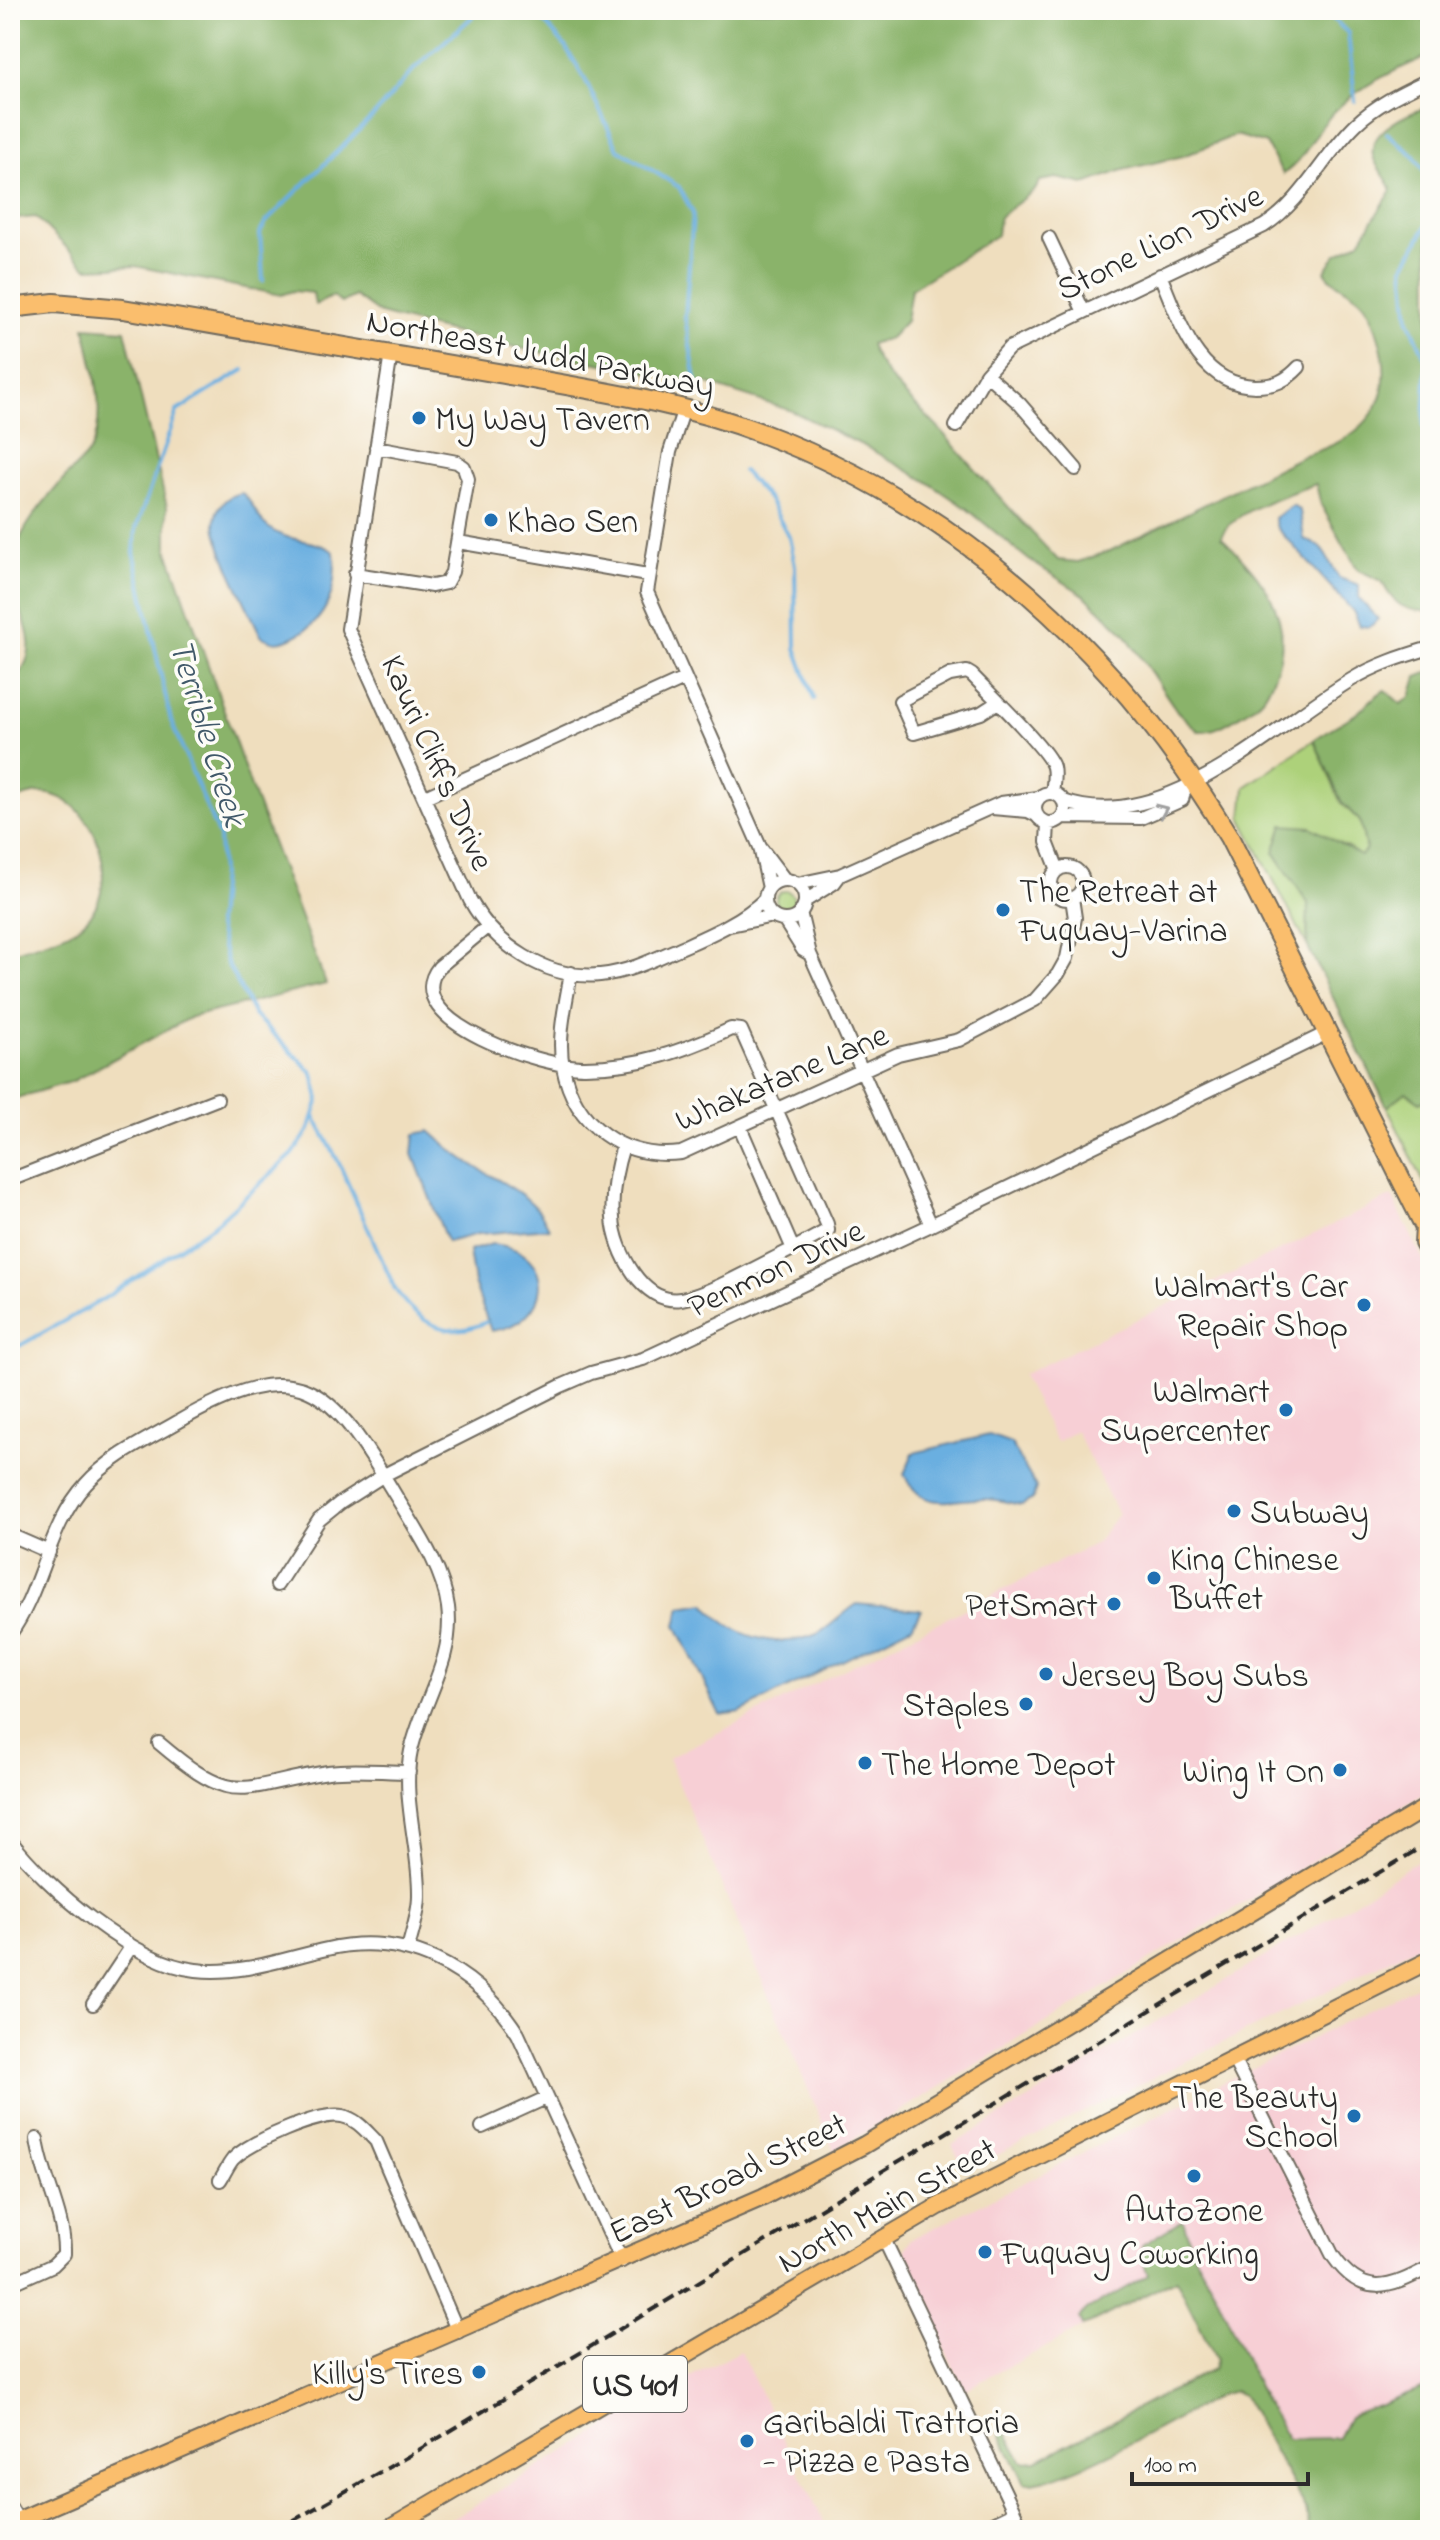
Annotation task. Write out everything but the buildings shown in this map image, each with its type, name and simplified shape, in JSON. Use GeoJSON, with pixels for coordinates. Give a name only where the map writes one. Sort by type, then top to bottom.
{"type":"FeatureCollection","features":[{"type":"Feature","properties":{"kind":"highway","name":"Northeast Judd Parkway"},"geometry":{"type":"LineString","coordinates":[[10,308],[54,303],[123,309],[684,408],[763,433],[881,488],[962,538],[1036,598],[1117,679],[1229,837],[1428,1229],[1424,1243],[1430,1254]]}},
{"type":"Feature","properties":{"kind":"main road","name":"East Broad Street"},"geometry":{"type":"LineString","coordinates":[[13,2517],[458,2332],[763,2197],[864,2145],[1430,1805]]}},
{"type":"Feature","properties":{"kind":"main road","name":"North Main Street"},"geometry":{"type":"LineString","coordinates":[[387,2530],[965,2191],[1430,1960]]}},
{"type":"Feature","properties":{"kind":"street","name":"Stone Lion Drive"},"geometry":{"type":"LineString","coordinates":[[956,426],[986,374],[1016,343],[1276,218],[1355,125],[1379,105],[1430,79]]}},
{"type":"Feature","properties":{"kind":"street"},"geometry":{"type":"LineString","coordinates":[[1049,238],[1083,310]]}},
{"type":"Feature","properties":{"kind":"street"},"geometry":{"type":"LineString","coordinates":[[1160,275],[1198,355],[1222,377],[1249,386],[1263,386],[1288,379],[1299,367]]}},
{"type":"Feature","properties":{"kind":"street","name":"Kauri Cliffs Drive"},"geometry":{"type":"LineString","coordinates":[[391,354],[348,629],[470,900],[487,927],[527,958],[571,973],[601,975],[627,970],[730,925],[778,918],[802,906]]}},
{"type":"Feature","properties":{"kind":"street"},"geometry":{"type":"LineString","coordinates":[[986,374],[1019,403],[1076,469]]}},
{"type":"Feature","properties":{"kind":"street"},"geometry":{"type":"LineString","coordinates":[[684,408],[672,443],[647,575],[649,601],[760,847],[767,893],[778,918],[803,950],[810,954]]}},
{"type":"Feature","properties":{"kind":"street"},"geometry":{"type":"LineString","coordinates":[[355,574],[440,586],[451,577],[458,542],[468,479],[464,467],[439,457],[376,447]]}},
{"type":"Feature","properties":{"kind":"street"},"geometry":{"type":"LineString","coordinates":[[458,542],[647,575]]}},
{"type":"Feature","properties":{"kind":"street"},"geometry":{"type":"LineString","coordinates":[[791,882],[840,875],[1001,803],[1057,797],[1076,805],[1115,807],[1191,785],[1353,679],[1430,648]]}},
{"type":"Feature","properties":{"kind":"street"},"geometry":{"type":"LineString","coordinates":[[998,702],[981,713],[914,733],[900,701],[959,672],[972,675],[998,702],[1052,762],[1062,817]]}},
{"type":"Feature","properties":{"kind":"street"},"geometry":{"type":"LineString","coordinates":[[425,797],[684,679]]}},
{"type":"Feature","properties":{"kind":"street"},"geometry":{"type":"LineString","coordinates":[[1048,823],[1062,817],[1141,818],[1178,802],[1191,785]]}},
{"type":"Feature","properties":{"kind":"street"},"geometry":{"type":"LineString","coordinates":[[1036,815],[1038,798]]}},
{"type":"Feature","properties":{"kind":"street"},"geometry":{"type":"LineString","coordinates":[[992,808],[1028,811],[1048,823]]}},
{"type":"Feature","properties":{"kind":"street"},"geometry":{"type":"LineString","coordinates":[[1048,823],[1047,842],[1058,870]]}},
{"type":"Feature","properties":{"kind":"street"},"geometry":{"type":"LineString","coordinates":[[760,847],[791,882],[802,906],[810,954],[931,1225]]}},
{"type":"Feature","properties":{"kind":"street"},"geometry":{"type":"LineString","coordinates":[[1070,867],[1082,877],[1082,888],[1072,898],[1063,899],[1052,890],[1051,880],[1058,870],[1070,867]]}},
{"type":"Feature","properties":{"kind":"street"},"geometry":{"type":"LineString","coordinates":[[802,906],[834,883],[840,875]]}},
{"type":"Feature","properties":{"kind":"street","name":"Kauri Cliffs Drive"},"geometry":{"type":"LineString","coordinates":[[730,925],[767,893],[791,882]]}},
{"type":"Feature","properties":{"kind":"street","name":"Whakatane Lane"},"geometry":{"type":"LineString","coordinates":[[571,973],[563,1032],[563,1066],[578,1109],[592,1126],[623,1146],[649,1154],[681,1153],[908,1051],[959,1040],[1035,1000],[1067,958],[1075,918],[1072,898]]}},
{"type":"Feature","properties":{"kind":"street"},"geometry":{"type":"LineString","coordinates":[[487,927],[433,974],[432,999],[453,1020],[531,1059],[585,1068],[652,1060],[737,1029],[745,1035],[828,1230],[695,1295],[680,1299],[653,1294],[629,1264],[613,1218],[617,1166],[623,1146]]}},
{"type":"Feature","properties":{"kind":"street","name":"Penmon Drive"},"geometry":{"type":"LineString","coordinates":[[277,1585],[319,1520],[384,1475],[561,1386],[591,1373],[643,1359],[931,1225],[1327,1033]]}},
{"type":"Feature","properties":{"kind":"street"},"geometry":{"type":"LineString","coordinates":[[10,1180],[217,1099]]}},
{"type":"Feature","properties":{"kind":"street"},"geometry":{"type":"LineString","coordinates":[[740,1127],[793,1249]]}},
{"type":"Feature","properties":{"kind":"street"},"geometry":{"type":"LineString","coordinates":[[10,1634],[23,1614],[74,1499],[96,1473],[208,1405],[251,1387],[289,1386],[325,1401],[358,1432],[436,1567],[448,1602],[450,1623],[447,1649],[414,1741],[409,1772],[419,1896],[408,1949]]}},
{"type":"Feature","properties":{"kind":"street"},"geometry":{"type":"LineString","coordinates":[[10,1535],[49,1552]]}},
{"type":"Feature","properties":{"kind":"street"},"geometry":{"type":"LineString","coordinates":[[159,1743],[203,1778],[235,1789],[264,1787],[329,1772],[409,1772]]}},
{"type":"Feature","properties":{"kind":"street"},"geometry":{"type":"LineString","coordinates":[[10,1840],[30,1863],[131,1947],[174,1965],[214,1971],[254,1967],[350,1945],[408,1949],[447,1964],[494,2001],[518,2034],[622,2261]]}},
{"type":"Feature","properties":{"kind":"street"},"geometry":{"type":"LineString","coordinates":[[93,2004],[131,1947]]}},
{"type":"Feature","properties":{"kind":"street"},"geometry":{"type":"LineString","coordinates":[[1233,2058],[1333,2256],[1347,2276],[1368,2286],[1390,2286],[1430,2267]]}},
{"type":"Feature","properties":{"kind":"street"},"geometry":{"type":"LineString","coordinates":[[482,2127],[546,2098]]}},
{"type":"Feature","properties":{"kind":"street"},"geometry":{"type":"LineString","coordinates":[[220,2180],[233,2160],[252,2145],[322,2116],[343,2117],[360,2124],[376,2141],[458,2332]]}},
{"type":"Feature","properties":{"kind":"street"},"geometry":{"type":"LineString","coordinates":[[10,2296],[12,2280],[53,2265],[64,2254],[65,2232],[41,2166],[37,2139]]}},
{"type":"Feature","properties":{"kind":"street"},"geometry":{"type":"LineString","coordinates":[[883,2237],[1023,2530]]}},
{"type":"Feature","properties":{"kind":"street"},"geometry":{"type":"LineString","coordinates":[[979,2530],[1014,2513]]}},
{"type":"Feature","properties":{"kind":"shaded area"},"geometry":{"type":"Polygon","coordinates":[[[1392,1196],[1430,1274],[1430,1790],[834,2151],[668,1758],[1096,1543],[1118,1514],[1076,1431],[1056,1442],[1022,1375],[1392,1196]]]}},
{"type":"Feature","properties":{"kind":"shaded area"},"geometry":{"type":"Polygon","coordinates":[[[1430,1852],[1430,1940],[965,2171],[952,2145],[1354,1903],[1430,1852]]]}},
{"type":"Feature","properties":{"kind":"shaded area"},"geometry":{"type":"Polygon","coordinates":[[[1430,1979],[1430,2530],[1325,2530],[1192,2270],[964,2390],[904,2263],[904,2251],[911,2239],[1430,1979]]]}},
{"type":"Feature","properties":{"kind":"shaded area"},"geometry":{"type":"Polygon","coordinates":[[[740,2351],[828,2530],[433,2530],[688,2378],[740,2351]]]}},
{"type":"Feature","properties":{"kind":"green space"},"geometry":{"type":"Polygon","coordinates":[[[10,10],[1420,10],[1430,33],[1430,55],[1387,75],[1349,98],[1326,121],[1296,163],[1283,174],[1266,144],[1236,135],[1183,156],[1123,170],[1085,184],[1056,178],[1040,181],[1035,190],[999,217],[997,235],[911,289],[906,321],[890,338],[870,344],[893,382],[940,429],[1058,560],[1078,562],[1110,551],[1343,439],[1370,416],[1379,401],[1383,384],[1384,364],[1377,332],[1363,302],[1332,280],[1325,271],[1336,255],[1360,241],[1392,190],[1373,156],[1377,138],[1392,124],[1428,107],[1430,611],[1400,605],[1390,596],[1382,581],[1358,570],[1321,505],[1316,484],[1248,511],[1236,519],[1221,537],[1249,566],[1271,598],[1282,634],[1281,654],[1270,686],[1258,703],[1224,725],[1198,731],[1177,711],[1125,634],[1084,595],[1029,560],[966,508],[926,481],[792,411],[708,384],[524,349],[410,322],[380,314],[355,296],[341,303],[333,296],[315,305],[313,293],[293,291],[281,295],[135,266],[87,268],[36,217],[14,219],[10,223],[10,10]]]}},
{"type":"Feature","properties":{"kind":"green space"},"geometry":{"type":"Polygon","coordinates":[[[85,327],[125,330],[167,507],[167,548],[251,787],[326,984],[191,1017],[73,1081],[10,1100],[10,953],[72,931],[93,911],[101,891],[103,870],[99,848],[91,827],[78,810],[61,798],[40,793],[10,801],[10,683],[23,667],[29,652],[29,637],[10,575],[12,558],[34,514],[86,456],[96,435],[97,388],[85,327]]]}},
{"type":"Feature","properties":{"kind":"green space"},"geometry":{"type":"Polygon","coordinates":[[[1430,672],[1430,1100],[1420,1102],[1406,1092],[1387,1107],[1307,945],[1308,903],[1274,852],[1283,825],[1311,827],[1361,856],[1366,849],[1360,821],[1342,803],[1314,740],[1357,713],[1385,690],[1401,704],[1411,697],[1417,677],[1430,672]]]}},
{"type":"Feature","properties":{"kind":"green space"},"geometry":{"type":"Polygon","coordinates":[[[1314,740],[1341,803],[1360,821],[1366,849],[1361,857],[1346,846],[1274,852],[1308,903],[1307,945],[1242,819],[1245,787],[1314,740]]]}},
{"type":"Feature","properties":{"kind":"green space"},"geometry":{"type":"Polygon","coordinates":[[[785,891],[794,900],[785,909],[776,900],[785,891]]]}},
{"type":"Feature","properties":{"kind":"green space"},"geometry":{"type":"Polygon","coordinates":[[[1406,1092],[1420,1102],[1430,1100],[1430,1195],[1387,1107],[1406,1092]]]}},
{"type":"Feature","properties":{"kind":"green space"},"geometry":{"type":"Polygon","coordinates":[[[1183,2220],[1194,2255],[1217,2295],[1264,2400],[1288,2439],[1338,2438],[1349,2417],[1430,2386],[1430,2530],[1305,2530],[1309,2527],[1306,2509],[1244,2397],[1235,2391],[1222,2394],[1094,2461],[1043,2481],[1025,2483],[998,2430],[1003,2427],[1023,2462],[1037,2461],[1213,2369],[1216,2359],[1176,2279],[1091,2323],[1082,2326],[1079,2318],[1087,2310],[1148,2275],[1141,2255],[1142,2245],[1183,2220]]]}},
{"type":"Feature","properties":{"kind":"water"},"geometry":{"type":"Polygon","coordinates":[[[242,493],[261,520],[276,533],[318,544],[334,552],[332,590],[323,612],[306,629],[286,640],[278,642],[261,636],[217,533],[215,523],[220,507],[231,496],[242,493]]]}},
{"type":"Feature","properties":{"kind":"water"},"geometry":{"type":"Polygon","coordinates":[[[1293,505],[1300,511],[1304,539],[1321,547],[1339,578],[1359,585],[1359,599],[1378,619],[1370,627],[1360,626],[1353,611],[1277,528],[1274,518],[1293,505]]]}},
{"type":"Feature","properties":{"kind":"water"},"geometry":{"type":"Polygon","coordinates":[[[430,1131],[460,1156],[523,1196],[534,1205],[549,1228],[478,1234],[447,1242],[413,1154],[415,1134],[430,1131]]]}},
{"type":"Feature","properties":{"kind":"water"},"geometry":{"type":"Polygon","coordinates":[[[492,1244],[514,1249],[529,1259],[538,1272],[540,1287],[536,1302],[526,1315],[511,1325],[491,1331],[474,1283],[469,1251],[492,1244]]]}},
{"type":"Feature","properties":{"kind":"water"},"geometry":{"type":"Polygon","coordinates":[[[989,1435],[1011,1443],[1036,1487],[1033,1499],[1022,1505],[990,1499],[938,1501],[920,1495],[904,1474],[913,1453],[989,1435]]]}},
{"type":"Feature","properties":{"kind":"water"},"geometry":{"type":"Polygon","coordinates":[[[705,1603],[715,1615],[741,1632],[786,1641],[817,1634],[857,1604],[921,1610],[912,1626],[740,1712],[720,1715],[676,1625],[681,1607],[705,1603]]]}},
{"type":"Feature","properties":{"kind":"waterway","name":"Terrible Creek"},"geometry":{"type":"LineString","coordinates":[[263,281],[260,233],[266,222],[375,114],[415,68],[480,10]]}},
{"type":"Feature","properties":{"kind":"waterway"},"geometry":{"type":"LineString","coordinates":[[534,10],[565,46],[584,77],[618,149],[679,187],[693,213],[685,318],[697,385]]}},
{"type":"Feature","properties":{"kind":"waterway"},"geometry":{"type":"LineString","coordinates":[[1324,10],[1348,33],[1355,101]]}},
{"type":"Feature","properties":{"kind":"waterway"},"geometry":{"type":"LineString","coordinates":[[1387,133],[1414,156],[1430,181]]}},
{"type":"Feature","properties":{"kind":"waterway"},"geometry":{"type":"LineString","coordinates":[[1430,219],[1404,267],[1409,320],[1427,362],[1424,426],[1430,439]]}},
{"type":"Feature","properties":{"kind":"waterway","name":"Terrible Creek"},"geometry":{"type":"LineString","coordinates":[[10,1351],[102,1300],[214,1225],[293,1154],[309,1130],[319,1099],[313,1073],[254,1015],[227,963],[217,923],[221,873],[219,837],[171,721],[134,552],[136,529],[177,411],[244,370]]}},
{"type":"Feature","properties":{"kind":"waterway"},"geometry":{"type":"LineString","coordinates":[[743,471],[769,500],[789,537],[795,566],[796,648],[814,699]]}},
{"type":"Feature","properties":{"kind":"waterway"},"geometry":{"type":"LineString","coordinates":[[314,1116],[338,1161],[395,1289],[404,1301],[423,1319],[446,1329],[458,1330],[486,1322]]}},
{"type":"Feature","properties":{"kind":"railway"},"geometry":{"type":"LineString","coordinates":[[276,2530],[407,2457],[1430,1842]]}},
{"type":"Feature","properties":{"kind":"place","name":"My Way Tavern"},"geometry":{"type":"Point","coordinates":[419,418]}},
{"type":"Feature","properties":{"kind":"place","name":"Khao Sen"},"geometry":{"type":"Point","coordinates":[491,520]}},
{"type":"Feature","properties":{"kind":"place","name":"The Retreat at Fuquay-Varina"},"geometry":{"type":"Point","coordinates":[1003,910]}},
{"type":"Feature","properties":{"kind":"place","name":"Walmart's Car Repair Shop"},"geometry":{"type":"Point","coordinates":[1364,1305]}},
{"type":"Feature","properties":{"kind":"place","name":"Walmart Supercenter"},"geometry":{"type":"Point","coordinates":[1286,1410]}},
{"type":"Feature","properties":{"kind":"place","name":"Subway"},"geometry":{"type":"Point","coordinates":[1234,1511]}},
{"type":"Feature","properties":{"kind":"place","name":"King Chinese Buffet"},"geometry":{"type":"Point","coordinates":[1154,1578]}},
{"type":"Feature","properties":{"kind":"place","name":"PetSmart"},"geometry":{"type":"Point","coordinates":[1114,1604]}},
{"type":"Feature","properties":{"kind":"place","name":"Jersey Boy Subs"},"geometry":{"type":"Point","coordinates":[1046,1674]}},
{"type":"Feature","properties":{"kind":"place","name":"Staples"},"geometry":{"type":"Point","coordinates":[1026,1704]}},
{"type":"Feature","properties":{"kind":"place","name":"The Home Depot"},"geometry":{"type":"Point","coordinates":[865,1763]}},
{"type":"Feature","properties":{"kind":"place","name":"Wing It On"},"geometry":{"type":"Point","coordinates":[1340,1770]}},
{"type":"Feature","properties":{"kind":"place","name":"The Beauty School"},"geometry":{"type":"Point","coordinates":[1354,2116]}},
{"type":"Feature","properties":{"kind":"place","name":"AutoZone"},"geometry":{"type":"Point","coordinates":[1194,2176]}},
{"type":"Feature","properties":{"kind":"place","name":"Fuquay Coworking"},"geometry":{"type":"Point","coordinates":[985,2252]}},
{"type":"Feature","properties":{"kind":"place","name":"Killy's Tires"},"geometry":{"type":"Point","coordinates":[479,2372]}},
{"type":"Feature","properties":{"kind":"place","name":"Garibaldi Trattoria - Pizza e Pasta"},"geometry":{"type":"Point","coordinates":[747,2441]}}]}
